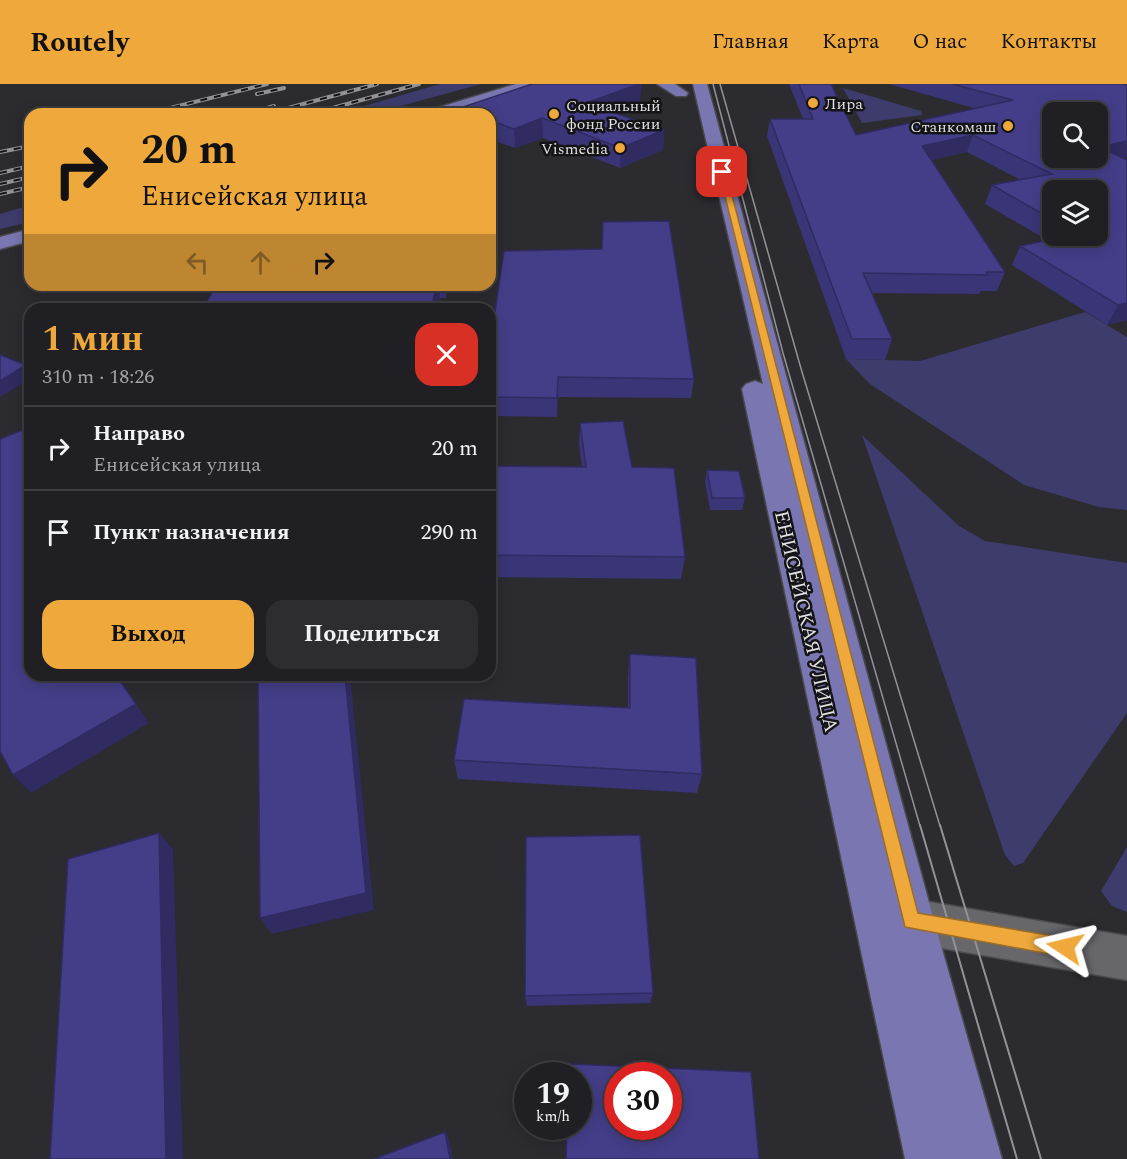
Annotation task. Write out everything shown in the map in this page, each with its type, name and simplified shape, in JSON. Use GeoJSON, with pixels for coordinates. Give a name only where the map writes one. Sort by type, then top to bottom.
{"type":"FeatureCollection","features":[{"type":"Feature","properties":{"kind":"main road"},"geometry":{"type":"LineString","coordinates":[[453,108],[531,84]]}},
{"type":"Feature","properties":{"kind":"main road"},"geometry":{"type":"LineString","coordinates":[[664,84],[687,87],[687,113]]}},
{"type":"Feature","properties":{"kind":"main road","name":"ЕНИСЕЙСКАЯ УЛИЦА"},"geometry":{"type":"LineString","coordinates":[[687,87],[976,1159]]}},
{"type":"Feature","properties":{"kind":"main road","name":"ЕНИСЕЙСКАЯ УЛИЦА"},"geometry":{"type":"LineString","coordinates":[[706,179],[931,1159]]}},
{"type":"Feature","properties":{"kind":"main road"},"geometry":{"type":"LineString","coordinates":[[0,243],[24,237]]}},
{"type":"Feature","properties":{"kind":"street"},"geometry":{"type":"LineString","coordinates":[[912,921],[1127,958]]}},
{"type":"Feature","properties":{"kind":"shaded area"},"geometry":{"type":"Polygon","coordinates":[[[440,84],[481,84],[394,108],[358,108],[440,84]]]}},
{"type":"Feature","properties":{"kind":"shaded area"},"geometry":{"type":"Polygon","coordinates":[[[843,88],[921,111],[922,115],[862,123],[843,88]]]}},
{"type":"Feature","properties":{"kind":"shaded area"},"geometry":{"type":"Polygon","coordinates":[[[24,207],[24,223],[0,229],[0,214],[24,207]]]}},
{"type":"Feature","properties":{"kind":"shaded area"},"geometry":{"type":"Polygon","coordinates":[[[1085,312],[1127,337],[1127,510],[1099,507],[1024,485],[870,384],[846,359],[920,361],[1085,312]]]}},
{"type":"Feature","properties":{"kind":"shaded area"},"geometry":{"type":"Polygon","coordinates":[[[862,435],[959,526],[985,541],[1127,563],[1127,713],[1023,863],[1014,866],[1005,855],[862,435]]]}},
{"type":"Feature","properties":{"kind":"shaded area"},"geometry":{"type":"Polygon","coordinates":[[[1127,847],[1127,912],[1112,906],[1101,891],[1127,847]]]}},
{"type":"Feature","properties":{"kind":"building"},"geometry":{"type":"Polygon","coordinates":[[[532,84],[639,84],[586,103],[664,130],[621,148],[542,118],[514,129],[496,122],[496,108],[460,108],[532,84]]]}},
{"type":"Feature","properties":{"kind":"building"},"geometry":{"type":"Polygon","coordinates":[[[799,84],[831,84],[856,135],[1013,100],[952,84],[1127,84],[1127,141],[1108,145],[1108,102],[1042,102],[1042,168],[1108,168],[1108,151],[1127,160],[1127,303],[1118,305],[1020,246],[1042,241],[1042,246],[1108,246],[1108,180],[1042,180],[1042,214],[992,185],[1052,174],[973,135],[922,146],[1005,272],[986,272],[988,275],[863,273],[892,339],[852,339],[770,119],[813,119],[799,84]]]}},
{"type":"Feature","properties":{"kind":"building"},"geometry":{"type":"Polygon","coordinates":[[[669,221],[694,379],[558,377],[557,398],[496,397],[496,305],[504,251],[602,249],[603,222],[669,221]]]}},
{"type":"Feature","properties":{"kind":"building"},"geometry":{"type":"Polygon","coordinates":[[[213,291],[436,291],[432,303],[206,303],[213,291]]]}},
{"type":"Feature","properties":{"kind":"building"},"geometry":{"type":"Polygon","coordinates":[[[0,355],[24,364],[24,366],[0,381],[0,355]]]}},
{"type":"Feature","properties":{"kind":"building"},"geometry":{"type":"Polygon","coordinates":[[[623,421],[632,467],[674,468],[685,557],[496,555],[496,466],[586,467],[580,423],[623,421]]]}},
{"type":"Feature","properties":{"kind":"building"},"geometry":{"type":"Polygon","coordinates":[[[24,429],[24,681],[120,681],[136,704],[13,775],[0,751],[0,439],[24,429]]]}},
{"type":"Feature","properties":{"kind":"building"},"geometry":{"type":"Polygon","coordinates":[[[707,470],[739,471],[745,498],[712,498],[707,470]]]}},
{"type":"Feature","properties":{"kind":"building"},"geometry":{"type":"Polygon","coordinates":[[[630,654],[696,658],[702,774],[454,760],[464,699],[630,708],[630,654]]]}},
{"type":"Feature","properties":{"kind":"building"},"geometry":{"type":"Polygon","coordinates":[[[258,681],[346,681],[366,893],[260,918],[258,681]]]}},
{"type":"Feature","properties":{"kind":"building"},"geometry":{"type":"Polygon","coordinates":[[[159,833],[166,1159],[50,1159],[68,859],[159,833]]]}},
{"type":"Feature","properties":{"kind":"building"},"geometry":{"type":"Polygon","coordinates":[[[640,835],[653,993],[525,996],[526,837],[640,835]]]}},
{"type":"Feature","properties":{"kind":"building"},"geometry":{"type":"Polygon","coordinates":[[[592,1065],[604,1066],[604,1140],[682,1140],[682,1069],[751,1072],[759,1159],[566,1159],[567,1140],[592,1140],[592,1065]]]}},
{"type":"Feature","properties":{"kind":"building"},"geometry":{"type":"Polygon","coordinates":[[[445,1132],[450,1159],[374,1159],[445,1132]]]}},
{"type":"Feature","properties":{"kind":"tram line"},"geometry":{"type":"LineString","coordinates":[[713,84],[783,353],[920,826]]}},
{"type":"Feature","properties":{"kind":"tram line"},"geometry":{"type":"LineString","coordinates":[[720,84],[802,372],[940,826]]}},
{"type":"Feature","properties":{"kind":"tram line"},"geometry":{"type":"LineString","coordinates":[[920,825],[1017,1159]]}},
{"type":"Feature","properties":{"kind":"tram line"},"geometry":{"type":"LineString","coordinates":[[940,825],[1041,1159]]}},
{"type":"Feature","properties":{"kind":"railway"},"geometry":{"type":"LineString","coordinates":[[170,108],[267,84]]}},
{"type":"Feature","properties":{"kind":"railway"},"geometry":{"type":"LineString","coordinates":[[288,108],[377,84]]}},
{"type":"Feature","properties":{"kind":"railway"},"geometry":{"type":"LineString","coordinates":[[333,108],[419,84]]}},
{"type":"Feature","properties":{"kind":"railway"},"geometry":{"type":"LineString","coordinates":[[257,94],[284,88]]}},
{"type":"Feature","properties":{"kind":"railway"},"geometry":{"type":"LineString","coordinates":[[267,108],[274,106]]}},
{"type":"Feature","properties":{"kind":"railway"},"geometry":{"type":"LineString","coordinates":[[0,152],[24,147]]}},
{"type":"Feature","properties":{"kind":"railway"},"geometry":{"type":"LineString","coordinates":[[0,173],[24,167]]}},
{"type":"Feature","properties":{"kind":"railway"},"geometry":{"type":"LineString","coordinates":[[0,184],[24,178]]}},
{"type":"Feature","properties":{"kind":"railway"},"geometry":{"type":"LineString","coordinates":[[0,194],[24,188]]}},
{"type":"Feature","properties":{"kind":"place","name":"Лира"},"geometry":{"type":"Point","coordinates":[813,103]}},
{"type":"Feature","properties":{"kind":"place","name":"Социальный фонд России"},"geometry":{"type":"Point","coordinates":[554,114]}},
{"type":"Feature","properties":{"kind":"place","name":"Станкомаш"},"geometry":{"type":"Point","coordinates":[1008,126]}},
{"type":"Feature","properties":{"kind":"place","name":"Vismedia"},"geometry":{"type":"Point","coordinates":[620,148]}},
{"type":"Feature","properties":{"kind":"route"},"geometry":{"type":"LineString","coordinates":[[722,172],[912,921],[1065,947]]}}]}
